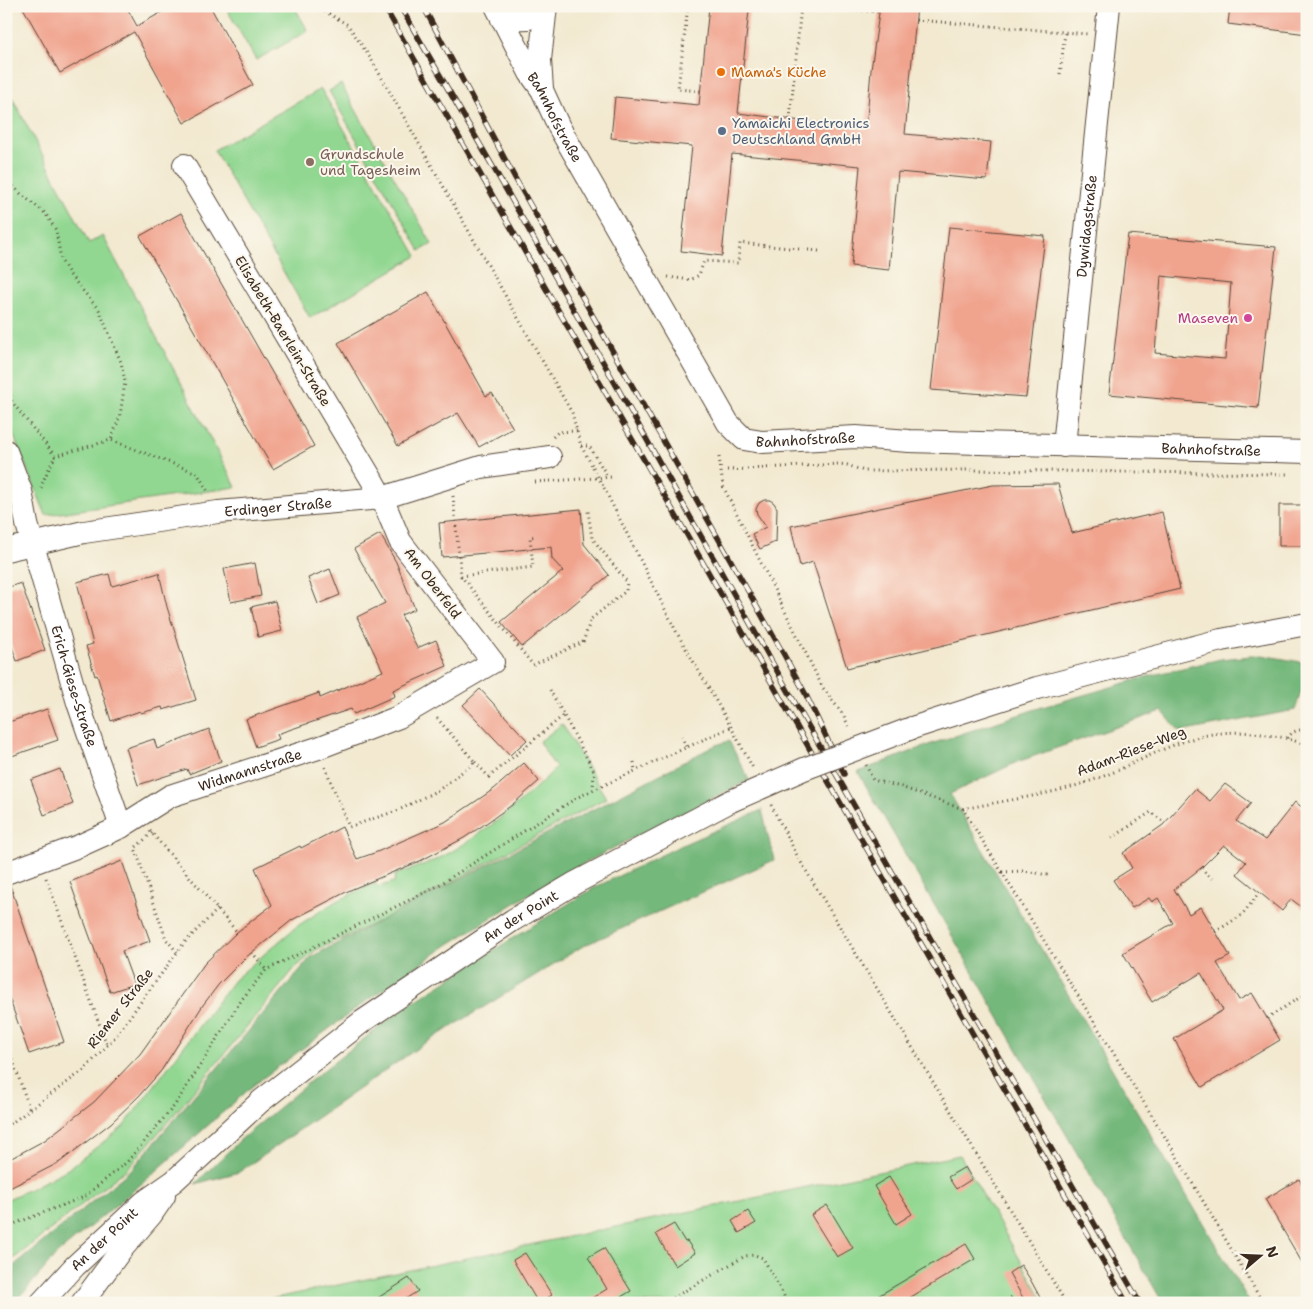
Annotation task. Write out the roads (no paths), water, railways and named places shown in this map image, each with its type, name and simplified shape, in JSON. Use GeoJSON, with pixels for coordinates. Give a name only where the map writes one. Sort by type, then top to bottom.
{"type":"FeatureCollection","features":[{"type":"Feature","properties":{"kind":"street","name":"Dywidagstraße"},"geometry":{"type":"LineString","coordinates":[[1064,446],[1109,6]]}},
{"type":"Feature","properties":{"kind":"street"},"geometry":{"type":"LineString","coordinates":[[499,13],[529,18],[546,7]]}},
{"type":"Feature","properties":{"kind":"street"},"geometry":{"type":"LineString","coordinates":[[542,90],[540,60],[546,7]]}},
{"type":"Feature","properties":{"kind":"street","name":"Bahnhofstraße"},"geometry":{"type":"LineString","coordinates":[[499,13],[530,73],[542,90],[564,135],[728,423],[744,438],[762,442],[856,437],[909,441],[1307,452]]}},
{"type":"Feature","properties":{"kind":"street","name":"Elisabeth-Baerlein-Straße"},"geometry":{"type":"LineString","coordinates":[[184,165],[382,498]]}},
{"type":"Feature","properties":{"kind":"street","name":"Erdinger Straße"},"geometry":{"type":"LineString","coordinates":[[6,550],[84,532],[218,512],[382,498],[551,447]]}},
{"type":"Feature","properties":{"kind":"street","name":"Erich-Giese-Straße"},"geometry":{"type":"LineString","coordinates":[[6,450],[22,491],[27,524],[78,703],[137,826]]}},
{"type":"Feature","properties":{"kind":"street","name":"Am Oberfeld"},"geometry":{"type":"LineString","coordinates":[[382,498],[400,540],[493,662]]}},
{"type":"Feature","properties":{"kind":"street","name":"An der Point"},"geometry":{"type":"LineString","coordinates":[[41,1303],[75,1266],[114,1229],[144,1202],[174,1181],[261,1101],[363,1021],[513,920],[575,883],[731,801],[912,728],[1055,683],[1220,640],[1307,624]]}},
{"type":"Feature","properties":{"kind":"street","name":"Widmannstraße"},"geometry":{"type":"LineString","coordinates":[[6,873],[137,826],[170,796],[318,748],[399,718],[493,662]]}},
{"type":"Feature","properties":{"kind":"street","name":"An der Point"},"geometry":{"type":"LineString","coordinates":[[82,1303],[121,1250],[151,1215],[174,1181]]}},
{"type":"Feature","properties":{"kind":"street","name":"An der Point"},"geometry":{"type":"LineString","coordinates":[[67,1303],[121,1250]]}},
{"type":"Feature","properties":{"kind":"railway"},"geometry":{"type":"LineString","coordinates":[[384,6],[1127,1303]]}},
{"type":"Feature","properties":{"kind":"railway"},"geometry":{"type":"LineString","coordinates":[[400,6],[504,186],[786,687],[1140,1303]]}},
{"type":"Feature","properties":{"kind":"railway"},"geometry":{"type":"LineString","coordinates":[[423,6],[515,178],[805,693],[844,774]]}},
{"type":"Feature","properties":{"kind":"place","name":"Mama's Küche"},"geometry":{"type":"Point","coordinates":[721,72]}},
{"type":"Feature","properties":{"kind":"place","name":"Yamaichi Electronics Deutschland GmbH"},"geometry":{"type":"Point","coordinates":[722,131]}},
{"type":"Feature","properties":{"kind":"place","name":"Grundschule und Tagesheim"},"geometry":{"type":"Point","coordinates":[310,162]}},
{"type":"Feature","properties":{"kind":"place","name":"Maseven"},"geometry":{"type":"Point","coordinates":[1248,318]}}]}
